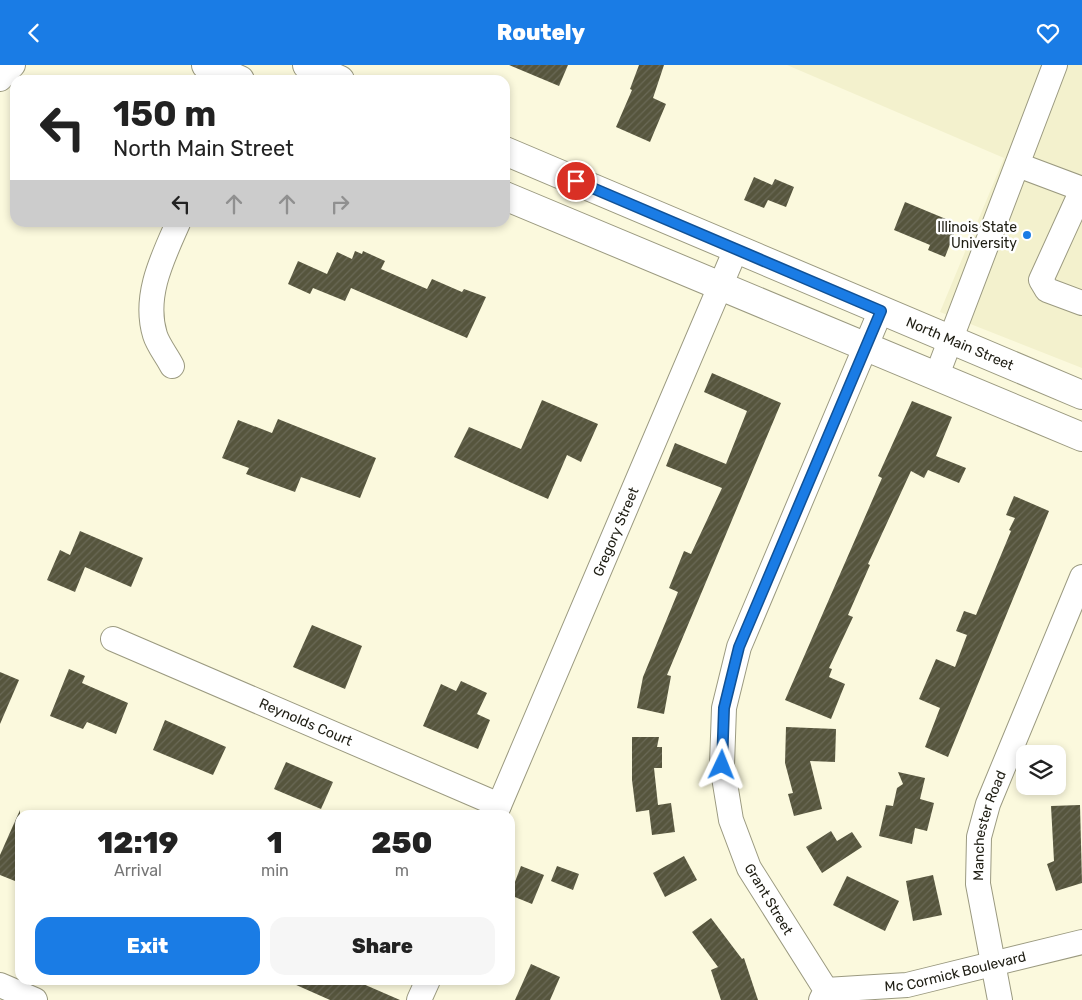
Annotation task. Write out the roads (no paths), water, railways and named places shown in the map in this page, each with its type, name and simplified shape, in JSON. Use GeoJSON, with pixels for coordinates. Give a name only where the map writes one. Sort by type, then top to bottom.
{"type":"FeatureCollection","features":[{"type":"Feature","properties":{"kind":"main road"},"geometry":{"type":"LineString","coordinates":[[206,65],[229,75]]}},
{"type":"Feature","properties":{"kind":"main road"},"geometry":{"type":"LineString","coordinates":[[306,65],[329,75]]}},
{"type":"Feature","properties":{"kind":"main road","name":"North Main Street"},"geometry":{"type":"LineString","coordinates":[[510,153],[1082,395]]}},
{"type":"Feature","properties":{"kind":"main road"},"geometry":{"type":"LineString","coordinates":[[510,198],[1082,437]]}},
{"type":"Feature","properties":{"kind":"street"},"geometry":{"type":"LineString","coordinates":[[0,79],[13,65]]}},
{"type":"Feature","properties":{"kind":"street"},"geometry":{"type":"LineString","coordinates":[[937,375],[1055,65]]}},
{"type":"Feature","properties":{"kind":"street"},"geometry":{"type":"LineString","coordinates":[[1018,165],[1082,190],[1041,280],[1047,289],[1082,303]]}},
{"type":"Feature","properties":{"kind":"street"},"geometry":{"type":"LineString","coordinates":[[172,366],[155,335],[151,303],[158,269],[176,227]]}},
{"type":"Feature","properties":{"kind":"street","name":"Gregory Street"},"geometry":{"type":"LineString","coordinates":[[497,810],[736,249]]}},
{"type":"Feature","properties":{"kind":"street","name":"Grant Street"},"geometry":{"type":"LineString","coordinates":[[824,995],[749,868],[731,820],[722,765],[724,708],[739,647],[881,311]]}},
{"type":"Feature","properties":{"kind":"street","name":"Manchester Road"},"geometry":{"type":"LineString","coordinates":[[1000,1000],[978,884],[979,837],[988,804],[1082,577]]}},
{"type":"Feature","properties":{"kind":"street","name":"Reynolds Court"},"geometry":{"type":"LineString","coordinates":[[113,639],[497,810]]}},
{"type":"Feature","properties":{"kind":"street","name":"Mc Cormick Boulevard"},"geometry":{"type":"LineString","coordinates":[[824,995],[907,985],[1082,942]]}},
{"type":"Feature","properties":{"kind":"street"},"geometry":{"type":"LineString","coordinates":[[0,985],[35,1000]]}},
{"type":"Feature","properties":{"kind":"street"},"geometry":{"type":"LineString","coordinates":[[419,1000],[426,985]]}},
{"type":"Feature","properties":{"kind":"place","name":"Illinois State University"},"geometry":{"type":"Point","coordinates":[1027,235]}}]}
